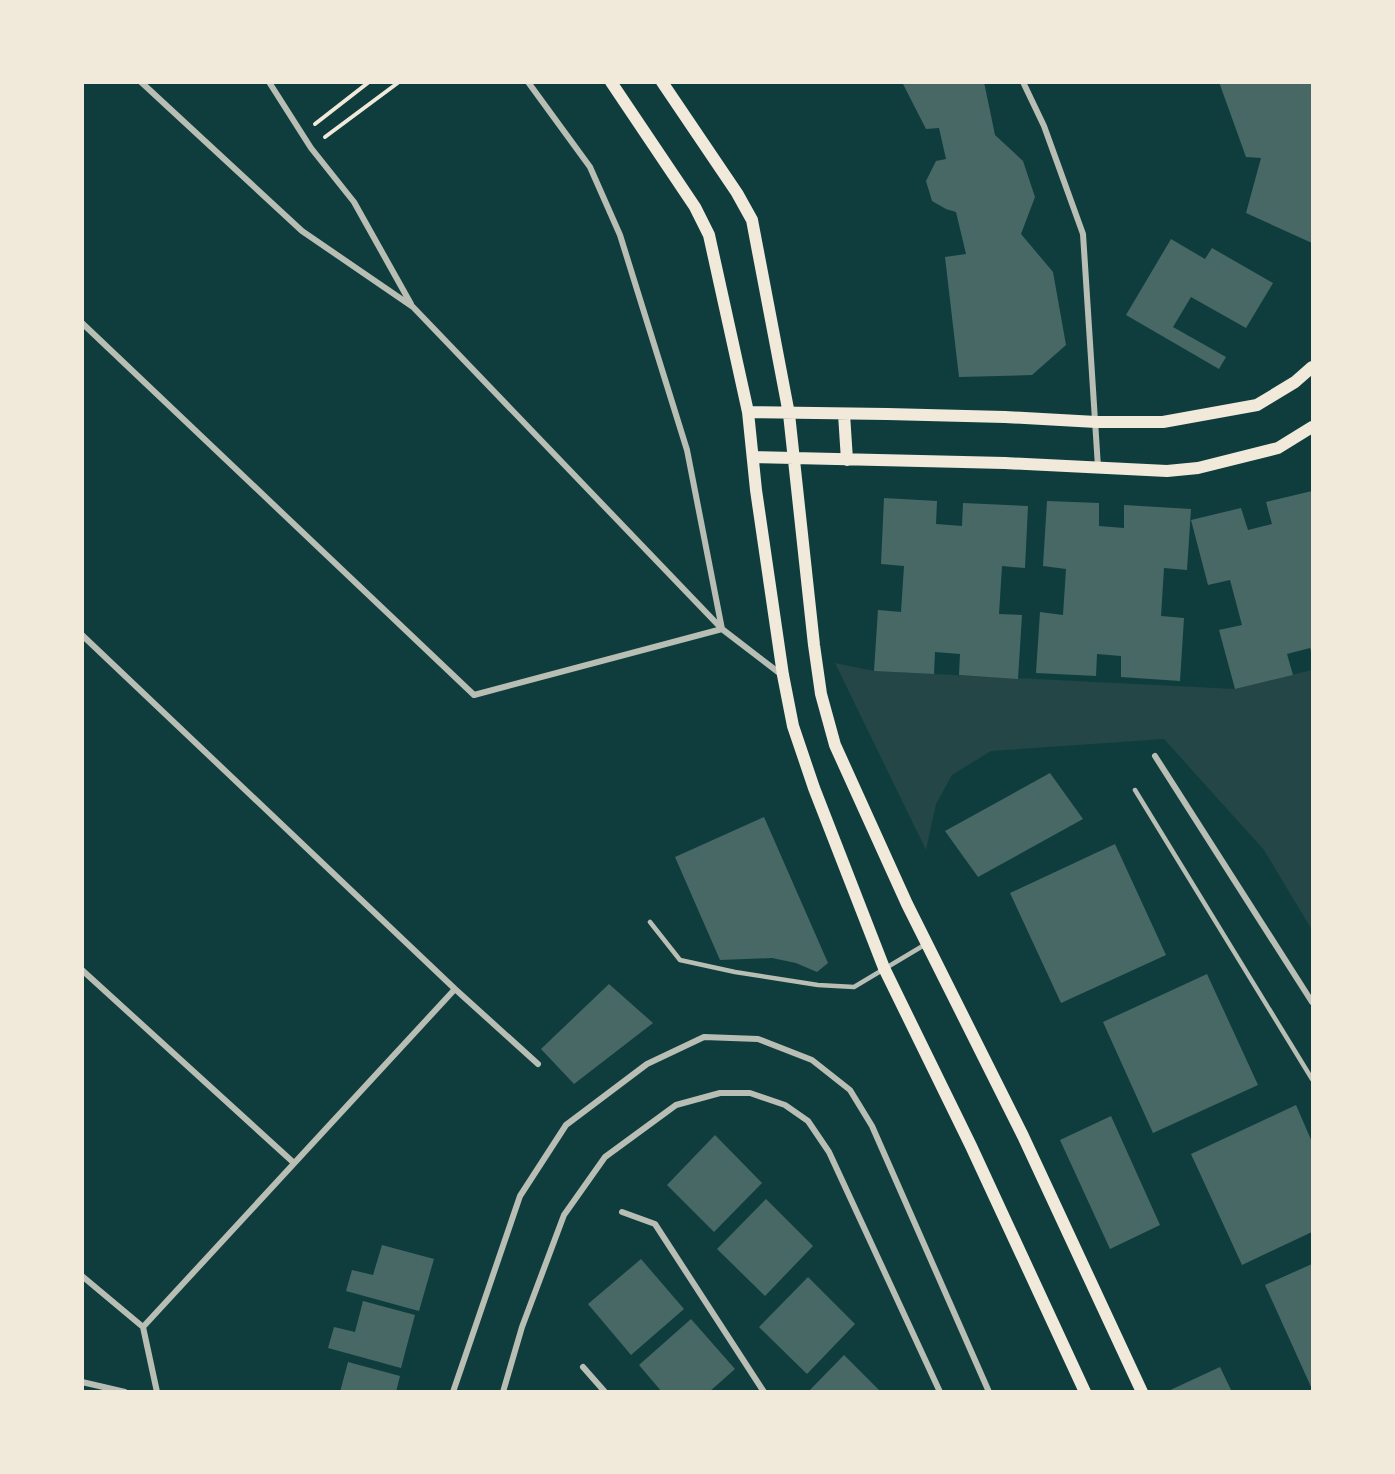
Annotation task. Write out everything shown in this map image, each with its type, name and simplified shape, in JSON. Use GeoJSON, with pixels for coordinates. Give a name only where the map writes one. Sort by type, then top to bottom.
{"type":"FeatureCollection","features":[{"type":"Feature","properties":{"kind":"main road"},"geometry":{"type":"LineString","coordinates":[[611,82],[696,207],[709,235],[748,412],[783,675],[793,726],[814,788],[884,968],[966,1136],[1085,1392]]}},
{"type":"Feature","properties":{"kind":"main road"},"geometry":{"type":"LineString","coordinates":[[662,82],[753,220],[789,414],[821,694],[835,745],[907,904],[1023,1136],[1142,1392]]}},
{"type":"Feature","properties":{"kind":"main road"},"geometry":{"type":"LineString","coordinates":[[748,412],[1163,422],[1257,405],[1295,382],[1312,367]]}},
{"type":"Feature","properties":{"kind":"main road"},"geometry":{"type":"LineString","coordinates":[[844,414],[847,460]]}},
{"type":"Feature","properties":{"kind":"main road"},"geometry":{"type":"LineString","coordinates":[[753,457],[1005,463],[1167,471],[1198,468],[1278,448],[1312,427]]}},
{"type":"Feature","properties":{"kind":"street"},"geometry":{"type":"LineString","coordinates":[[141,82],[302,231],[413,307],[722,629],[783,675]]}},
{"type":"Feature","properties":{"kind":"street"},"geometry":{"type":"LineString","coordinates":[[269,82],[301,134],[354,202],[413,307]]}},
{"type":"Feature","properties":{"kind":"street"},"geometry":{"type":"LineString","coordinates":[[528,82],[590,167],[620,235],[687,450],[722,629]]}},
{"type":"Feature","properties":{"kind":"street"},"geometry":{"type":"LineString","coordinates":[[1023,82],[1044,126],[1083,234],[1098,468]]}},
{"type":"Feature","properties":{"kind":"street"},"geometry":{"type":"LineString","coordinates":[[82,323],[474,695],[722,629]]}},
{"type":"Feature","properties":{"kind":"street"},"geometry":{"type":"LineString","coordinates":[[82,635],[455,989],[538,1064]]}},
{"type":"Feature","properties":{"kind":"street"},"geometry":{"type":"LineString","coordinates":[[1155,756],[1312,1002]]}},
{"type":"Feature","properties":{"kind":"street"},"geometry":{"type":"LineString","coordinates":[[82,970],[294,1163]]}},
{"type":"Feature","properties":{"kind":"street"},"geometry":{"type":"LineString","coordinates":[[143,1327],[455,989]]}},
{"type":"Feature","properties":{"kind":"street"},"geometry":{"type":"LineString","coordinates":[[453,1392],[519,1196],[566,1125],[647,1064],[704,1038],[758,1039],[812,1060],[850,1090],[872,1126],[989,1392]]}},
{"type":"Feature","properties":{"kind":"street"},"geometry":{"type":"LineString","coordinates":[[503,1392],[522,1327],[564,1215],[605,1157],[676,1106],[720,1093],[750,1093],[785,1105],[808,1121],[829,1152],[940,1392]]}},
{"type":"Feature","properties":{"kind":"street"},"geometry":{"type":"LineString","coordinates":[[622,1212],[656,1224],[764,1392]]}},
{"type":"Feature","properties":{"kind":"street"},"geometry":{"type":"LineString","coordinates":[[82,1276],[143,1327],[157,1392]]}},
{"type":"Feature","properties":{"kind":"street"},"geometry":{"type":"LineString","coordinates":[[583,1367],[605,1392]]}},
{"type":"Feature","properties":{"kind":"street"},"geometry":{"type":"LineString","coordinates":[[82,1382],[126,1392]]}},
{"type":"Feature","properties":{"kind":"lane"},"geometry":{"type":"LineString","coordinates":[[1135,790],[1312,1079]]}},
{"type":"Feature","properties":{"kind":"lane"},"geometry":{"type":"LineString","coordinates":[[650,922],[680,960],[735,972],[818,985],[854,987],[928,943]]}},
{"type":"Feature","properties":{"kind":"path"},"geometry":{"type":"LineString","coordinates":[[301,134],[369,82]]}},
{"type":"Feature","properties":{"kind":"path"},"geometry":{"type":"LineString","coordinates":[[311,148],[399,82]]}},
{"type":"Feature","properties":{"kind":"shaded area"},"geometry":{"type":"Polygon","coordinates":[[[835,663],[874,671],[1235,689],[1312,670],[1312,930],[1264,850],[1164,739],[991,751],[952,775],[936,804],[926,850],[835,663]]]}},
{"type":"Feature","properties":{"kind":"building"},"geometry":{"type":"Polygon","coordinates":[[[902,82],[984,82],[995,135],[1023,161],[1035,197],[1021,234],[1053,272],[1066,345],[1032,375],[959,377],[945,257],[966,254],[956,212],[932,201],[926,181],[936,161],[946,159],[939,128],[926,129],[902,82]]]}},
{"type":"Feature","properties":{"kind":"building"},"geometry":{"type":"Polygon","coordinates":[[[1219,82],[1312,82],[1312,243],[1246,213],[1261,158],[1246,157],[1219,82]]]}},
{"type":"Feature","properties":{"kind":"building"},"geometry":{"type":"Polygon","coordinates":[[[1171,239],[1205,259],[1212,248],[1273,283],[1246,328],[1191,297],[1173,327],[1226,357],[1219,369],[1126,315],[1171,239]]]}},
{"type":"Feature","properties":{"kind":"building"},"geometry":{"type":"Polygon","coordinates":[[[1312,491],[1312,653],[1310,648],[1287,654],[1293,675],[1235,689],[1219,630],[1242,625],[1230,580],[1208,585],[1191,520],[1241,508],[1248,530],[1272,524],[1266,502],[1312,491]]]}},
{"type":"Feature","properties":{"kind":"building"},"geometry":{"type":"Polygon","coordinates":[[[884,498],[937,501],[936,524],[962,526],[963,503],[1028,506],[1025,568],[1002,566],[999,614],[1022,615],[1018,679],[959,675],[960,654],[935,652],[934,674],[874,671],[878,610],[901,612],[904,566],[881,564],[884,498]]]}},
{"type":"Feature","properties":{"kind":"building"},"geometry":{"type":"Polygon","coordinates":[[[1047,501],[1099,503],[1099,526],[1124,528],[1124,505],[1191,509],[1187,570],[1164,568],[1161,616],[1184,618],[1180,681],[1121,677],[1121,656],[1097,654],[1096,676],[1036,673],[1040,612],[1063,615],[1066,569],[1043,566],[1047,501]]]}},
{"type":"Feature","properties":{"kind":"building"},"geometry":{"type":"Polygon","coordinates":[[[1050,773],[1083,819],[978,877],[945,831],[1050,773]]]}},
{"type":"Feature","properties":{"kind":"building"},"geometry":{"type":"Polygon","coordinates":[[[764,817],[828,963],[817,972],[796,963],[772,958],[720,960],[675,857],[764,817]]]}},
{"type":"Feature","properties":{"kind":"building"},"geometry":{"type":"Polygon","coordinates":[[[1115,844],[1166,955],[1061,1003],[1010,893],[1115,844]]]}},
{"type":"Feature","properties":{"kind":"building"},"geometry":{"type":"Polygon","coordinates":[[[1207,974],[1258,1085],[1153,1133],[1103,1022],[1207,974]]]}},
{"type":"Feature","properties":{"kind":"building"},"geometry":{"type":"Polygon","coordinates":[[[609,984],[653,1023],[574,1084],[541,1049],[609,984]]]}},
{"type":"Feature","properties":{"kind":"building"},"geometry":{"type":"Polygon","coordinates":[[[1296,1105],[1312,1142],[1312,1232],[1242,1265],[1191,1154],[1296,1105]]]}},
{"type":"Feature","properties":{"kind":"building"},"geometry":{"type":"Polygon","coordinates":[[[1111,1116],[1160,1225],[1110,1249],[1060,1140],[1111,1116]]]}},
{"type":"Feature","properties":{"kind":"building"},"geometry":{"type":"Polygon","coordinates":[[[715,1135],[762,1183],[714,1232],[667,1185],[715,1135]]]}},
{"type":"Feature","properties":{"kind":"building"},"geometry":{"type":"Polygon","coordinates":[[[766,1199],[813,1246],[765,1296],[717,1249],[766,1199]]]}},
{"type":"Feature","properties":{"kind":"building"},"geometry":{"type":"Polygon","coordinates":[[[382,1245],[434,1259],[419,1311],[346,1291],[352,1270],[373,1275],[382,1245]]]}},
{"type":"Feature","properties":{"kind":"building"},"geometry":{"type":"Polygon","coordinates":[[[641,1259],[684,1309],[631,1355],[588,1304],[641,1259]]]}},
{"type":"Feature","properties":{"kind":"building"},"geometry":{"type":"Polygon","coordinates":[[[1312,1264],[1312,1389],[1265,1285],[1312,1264]]]}},
{"type":"Feature","properties":{"kind":"building"},"geometry":{"type":"Polygon","coordinates":[[[808,1277],[855,1324],[807,1374],[759,1327],[808,1277]]]}},
{"type":"Feature","properties":{"kind":"building"},"geometry":{"type":"Polygon","coordinates":[[[363,1301],[415,1315],[401,1368],[328,1348],[334,1327],[355,1332],[363,1301]]]}},
{"type":"Feature","properties":{"kind":"building"},"geometry":{"type":"Polygon","coordinates":[[[691,1319],[735,1369],[709,1392],[662,1392],[639,1365],[691,1319]]]}},
{"type":"Feature","properties":{"kind":"building"},"geometry":{"type":"Polygon","coordinates":[[[844,1355],[881,1392],[808,1392],[844,1355]]]}},
{"type":"Feature","properties":{"kind":"building"},"geometry":{"type":"Polygon","coordinates":[[[348,1362],[400,1376],[396,1392],[340,1392],[348,1362]]]}},
{"type":"Feature","properties":{"kind":"building"},"geometry":{"type":"Polygon","coordinates":[[[1220,1367],[1232,1392],[1166,1392],[1220,1367]]]}}]}
